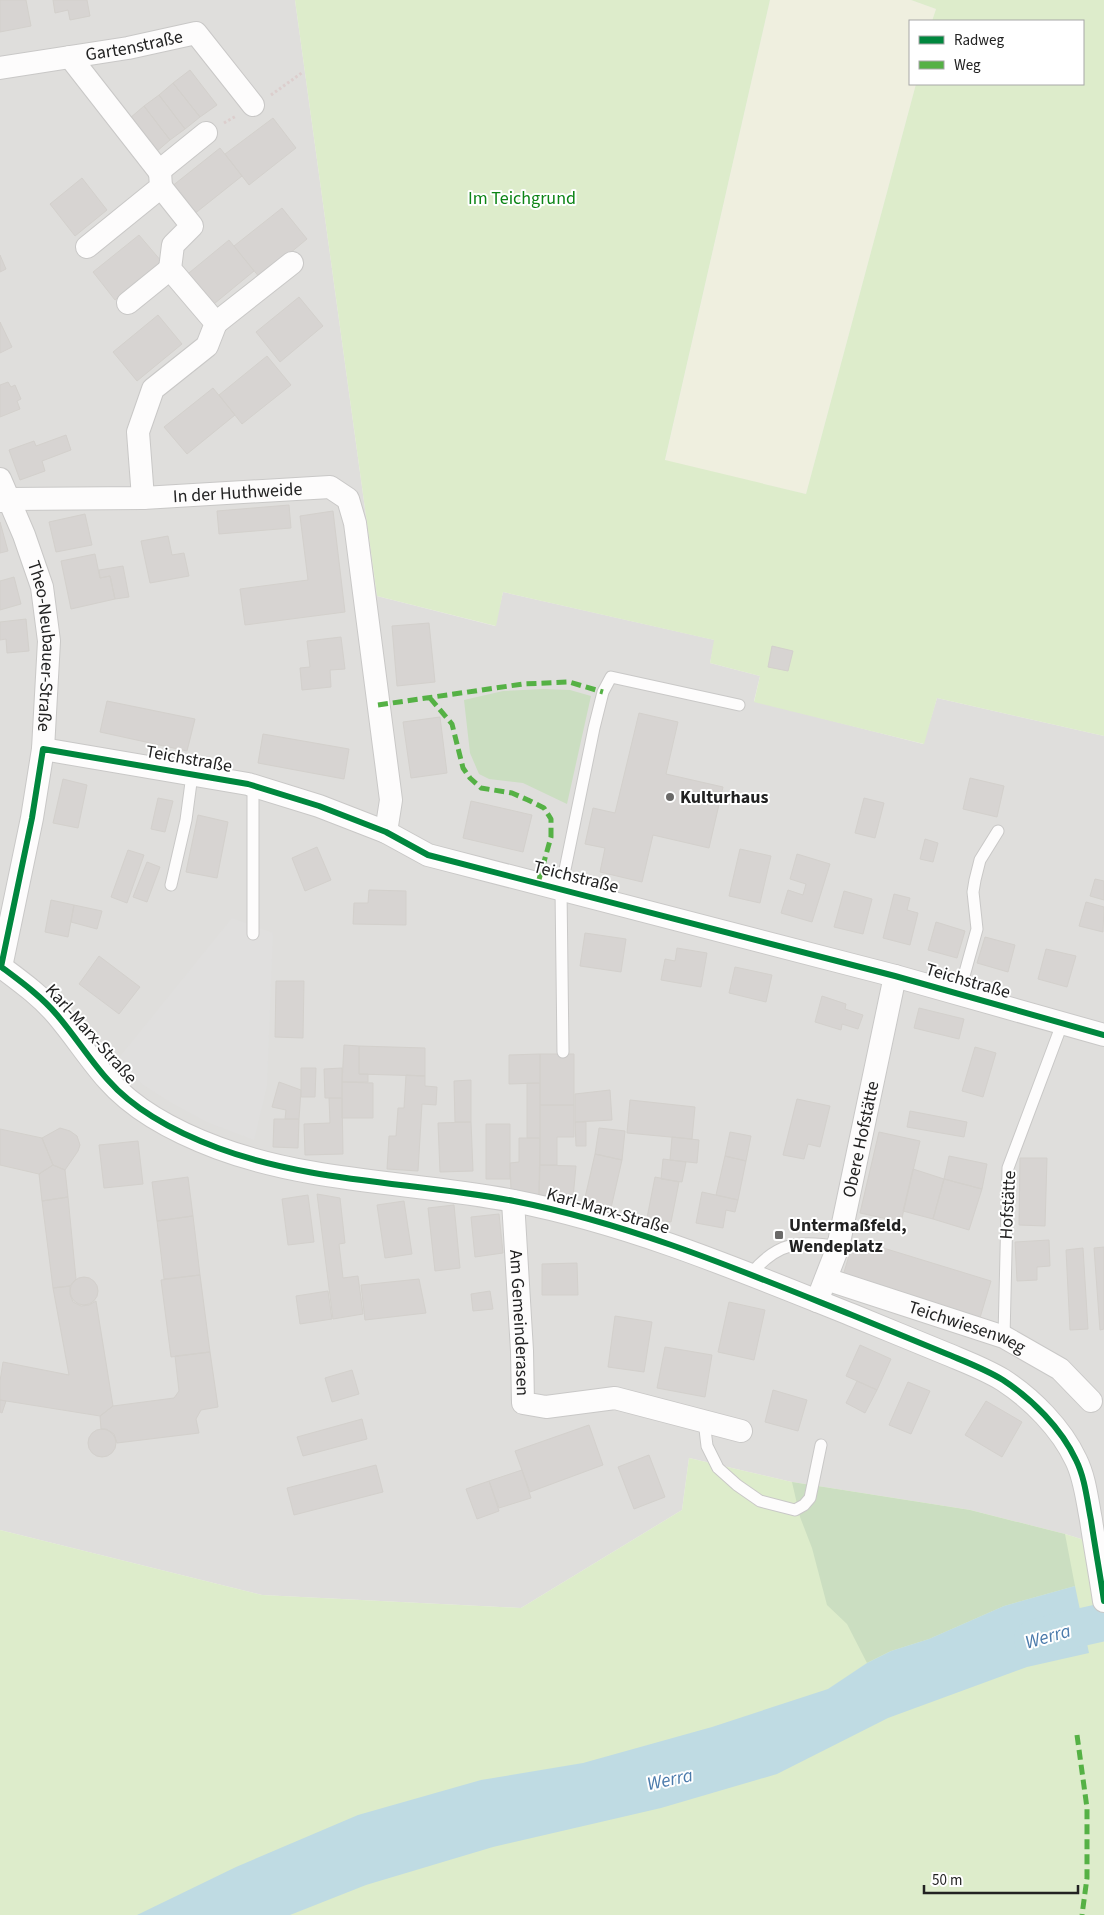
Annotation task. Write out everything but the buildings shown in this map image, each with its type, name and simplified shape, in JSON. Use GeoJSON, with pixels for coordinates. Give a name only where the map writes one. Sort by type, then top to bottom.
{"type":"FeatureCollection","features":[{"type":"Feature","properties":{"kind":"street","name":"Gartenstraße"},"geometry":{"type":"LineString","coordinates":[[0,68],[128,48],[196,33],[253,105]]}},
{"type":"Feature","properties":{"kind":"street","name":"Gartenstraße"},"geometry":{"type":"LineString","coordinates":[[70,57],[160,179]]}},
{"type":"Feature","properties":{"kind":"street"},"geometry":{"type":"LineString","coordinates":[[87,247],[206,133]]}},
{"type":"Feature","properties":{"kind":"street"},"geometry":{"type":"LineString","coordinates":[[128,303],[170,269],[173,245],[192,226],[160,179]]}},
{"type":"Feature","properties":{"kind":"street"},"geometry":{"type":"LineString","coordinates":[[143,498],[138,432],[153,389],[207,346],[216,323],[292,263]]}},
{"type":"Feature","properties":{"kind":"street"},"geometry":{"type":"LineString","coordinates":[[170,269],[216,323]]}},
{"type":"Feature","properties":{"kind":"street","name":"In der Huthweide"},"geometry":{"type":"LineString","coordinates":[[3,493],[143,498],[330,488],[348,499],[355,523],[390,800],[386,832]]}},
{"type":"Feature","properties":{"kind":"street","name":"Theo-Neubauer-Straße"},"geometry":{"type":"LineString","coordinates":[[0,967],[32,818],[43,749],[49,641],[42,587],[24,535],[3,493]]}},
{"type":"Feature","properties":{"kind":"street","name":"Teichstraße"},"geometry":{"type":"LineString","coordinates":[[43,749],[254,786],[319,806],[386,832],[428,855],[895,976],[1104,1035]]}},
{"type":"Feature","properties":{"kind":"street","name":"Karl-Marx-Straße"},"geometry":{"type":"LineString","coordinates":[[0,967],[31,990],[56,1013],[109,1081],[135,1105],[171,1127],[218,1148],[262,1161],[316,1173],[426,1187],[513,1201],[579,1216],[667,1244],[751,1274],[966,1362],[1004,1380],[1026,1397],[1047,1418],[1063,1438],[1077,1461],[1086,1489],[1104,1601]]}},
{"type":"Feature","properties":{"kind":"street","name":"Obere Hofstätte"},"geometry":{"type":"LineString","coordinates":[[817,1301],[838,1247],[895,976]]}},
{"type":"Feature","properties":{"kind":"street","name":"Am Gemeinderasen"},"geometry":{"type":"LineString","coordinates":[[513,1201],[524,1403],[546,1407],[615,1398],[741,1431]]}},
{"type":"Feature","properties":{"kind":"street","name":"Teichwiesenweg"},"geometry":{"type":"LineString","coordinates":[[826,1279],[1004,1337],[1060,1369],[1091,1401]]}},
{"type":"Feature","properties":{"kind":"lane"},"geometry":{"type":"LineString","coordinates":[[563,1052],[561,889],[603,692],[611,677],[739,705]]}},
{"type":"Feature","properties":{"kind":"lane"},"geometry":{"type":"LineString","coordinates":[[171,885],[186,820],[192,775]]}},
{"type":"Feature","properties":{"kind":"lane"},"geometry":{"type":"LineString","coordinates":[[253,934],[254,786]]}},
{"type":"Feature","properties":{"kind":"lane"},"geometry":{"type":"LineString","coordinates":[[958,994],[977,929],[973,892],[975,880],[980,860],[998,831]]}},
{"type":"Feature","properties":{"kind":"lane","name":"Hofstätte"},"geometry":{"type":"LineString","coordinates":[[1004,1337],[1008,1168],[1062,1024]]}},
{"type":"Feature","properties":{"kind":"lane"},"geometry":{"type":"LineString","coordinates":[[751,1274],[760,1263],[784,1247],[814,1242],[838,1247]]}},
{"type":"Feature","properties":{"kind":"lane"},"geometry":{"type":"LineString","coordinates":[[704,1421],[707,1446],[718,1468],[737,1485],[760,1501],[795,1510],[804,1505],[810,1498],[821,1446]]}},
{"type":"Feature","properties":{"kind":"path"},"geometry":{"type":"LineString","coordinates":[[276,92],[303,72]]}},
{"type":"Feature","properties":{"kind":"shaded area"},"geometry":{"type":"Polygon","coordinates":[[[0,0],[295,0],[377,596],[495,626],[503,592],[715,640],[710,663],[760,676],[754,701],[923,744],[937,698],[1104,736],[1104,1546],[970,1510],[792,1482],[689,1458],[682,1510],[521,1608],[262,1595],[0,1530],[0,0]]]}},
{"type":"Feature","properties":{"kind":"shaded area"},"geometry":{"type":"Polygon","coordinates":[[[232,918],[273,933],[267,1086],[254,1140],[207,1122],[170,1102],[142,1084],[118,1059],[232,918]]]}},
{"type":"Feature","properties":{"kind":"green space","name":"Im Teichgrund"},"geometry":{"type":"Polygon","coordinates":[[[295,0],[770,0],[665,460],[806,494],[916,85],[1084,85],[1084,20],[932,20],[936,9],[911,0],[1104,0],[1104,736],[937,698],[924,744],[754,702],[760,676],[710,663],[714,640],[503,592],[496,626],[377,596],[295,0]]]}},
{"type":"Feature","properties":{"kind":"green space"},"geometry":{"type":"Polygon","coordinates":[[[770,0],[911,0],[936,9],[932,20],[909,20],[909,85],[916,85],[806,494],[665,461],[770,0]]]}},
{"type":"Feature","properties":{"kind":"green space"},"geometry":{"type":"Polygon","coordinates":[[[570,690],[591,696],[567,804],[523,783],[489,779],[479,774],[470,753],[464,700],[503,691],[570,690]]]}},
{"type":"Feature","properties":{"kind":"green space"},"geometry":{"type":"Polygon","coordinates":[[[689,1458],[792,1482],[970,1510],[1104,1546],[1104,1915],[0,1915],[0,1530],[262,1595],[521,1608],[682,1510],[689,1458]]]}},
{"type":"Feature","properties":{"kind":"green space"},"geometry":{"type":"Polygon","coordinates":[[[792,1482],[970,1510],[1065,1534],[1075,1586],[1004,1606],[929,1639],[891,1651],[867,1663],[847,1624],[827,1605],[812,1548],[800,1517],[792,1482]]]}},
{"type":"Feature","properties":{"kind":"water"},"geometry":{"type":"Polygon","coordinates":[[[1075,1586],[1089,1653],[1027,1667],[888,1718],[777,1774],[661,1808],[493,1847],[366,1885],[290,1915],[137,1915],[236,1867],[358,1815],[481,1780],[583,1763],[712,1727],[828,1689],[867,1663],[891,1651],[929,1639],[1004,1606],[1075,1586]]]}},
{"type":"Feature","properties":{"kind":"waterway","name":"Werra"},"geometry":{"type":"LineString","coordinates":[[1033,1639],[1104,1622]]}},
{"type":"Feature","properties":{"kind":"marked path"},"geometry":{"type":"LineString","coordinates":[[378,705],[523,684],[569,682],[603,692]]}},
{"type":"Feature","properties":{"kind":"marked path"},"geometry":{"type":"LineString","coordinates":[[430,698],[452,724],[463,768],[470,778],[481,788],[512,793],[544,808],[551,819],[551,837],[538,883]]}},
{"type":"Feature","properties":{"kind":"marked path"},"geometry":{"type":"LineString","coordinates":[[1077,1735],[1087,1808],[1087,1878],[1082,1915]]}},
{"type":"Feature","properties":{"kind":"cycle path"},"geometry":{"type":"LineString","coordinates":[[1,967],[32,818],[43,749],[248,784],[319,806],[386,832],[428,855],[895,976],[1104,1035]]}},
{"type":"Feature","properties":{"kind":"cycle path"},"geometry":{"type":"LineString","coordinates":[[0,966],[51,1008],[101,1072],[131,1102],[158,1120],[203,1142],[254,1160],[290,1168],[327,1175],[514,1201],[601,1222],[686,1250],[769,1282],[968,1363],[1003,1380],[1025,1396],[1045,1415],[1070,1448],[1076,1460],[1082,1474],[1085,1489],[1104,1601]]}},
{"type":"Feature","properties":{"kind":"place","name":"Kulturhaus"},"geometry":{"type":"Point","coordinates":[670,797]}},
{"type":"Feature","properties":{"kind":"place","name":"Untermaßfeld, Wendeplatz"},"geometry":{"type":"Point","coordinates":[779,1235]}}]}
